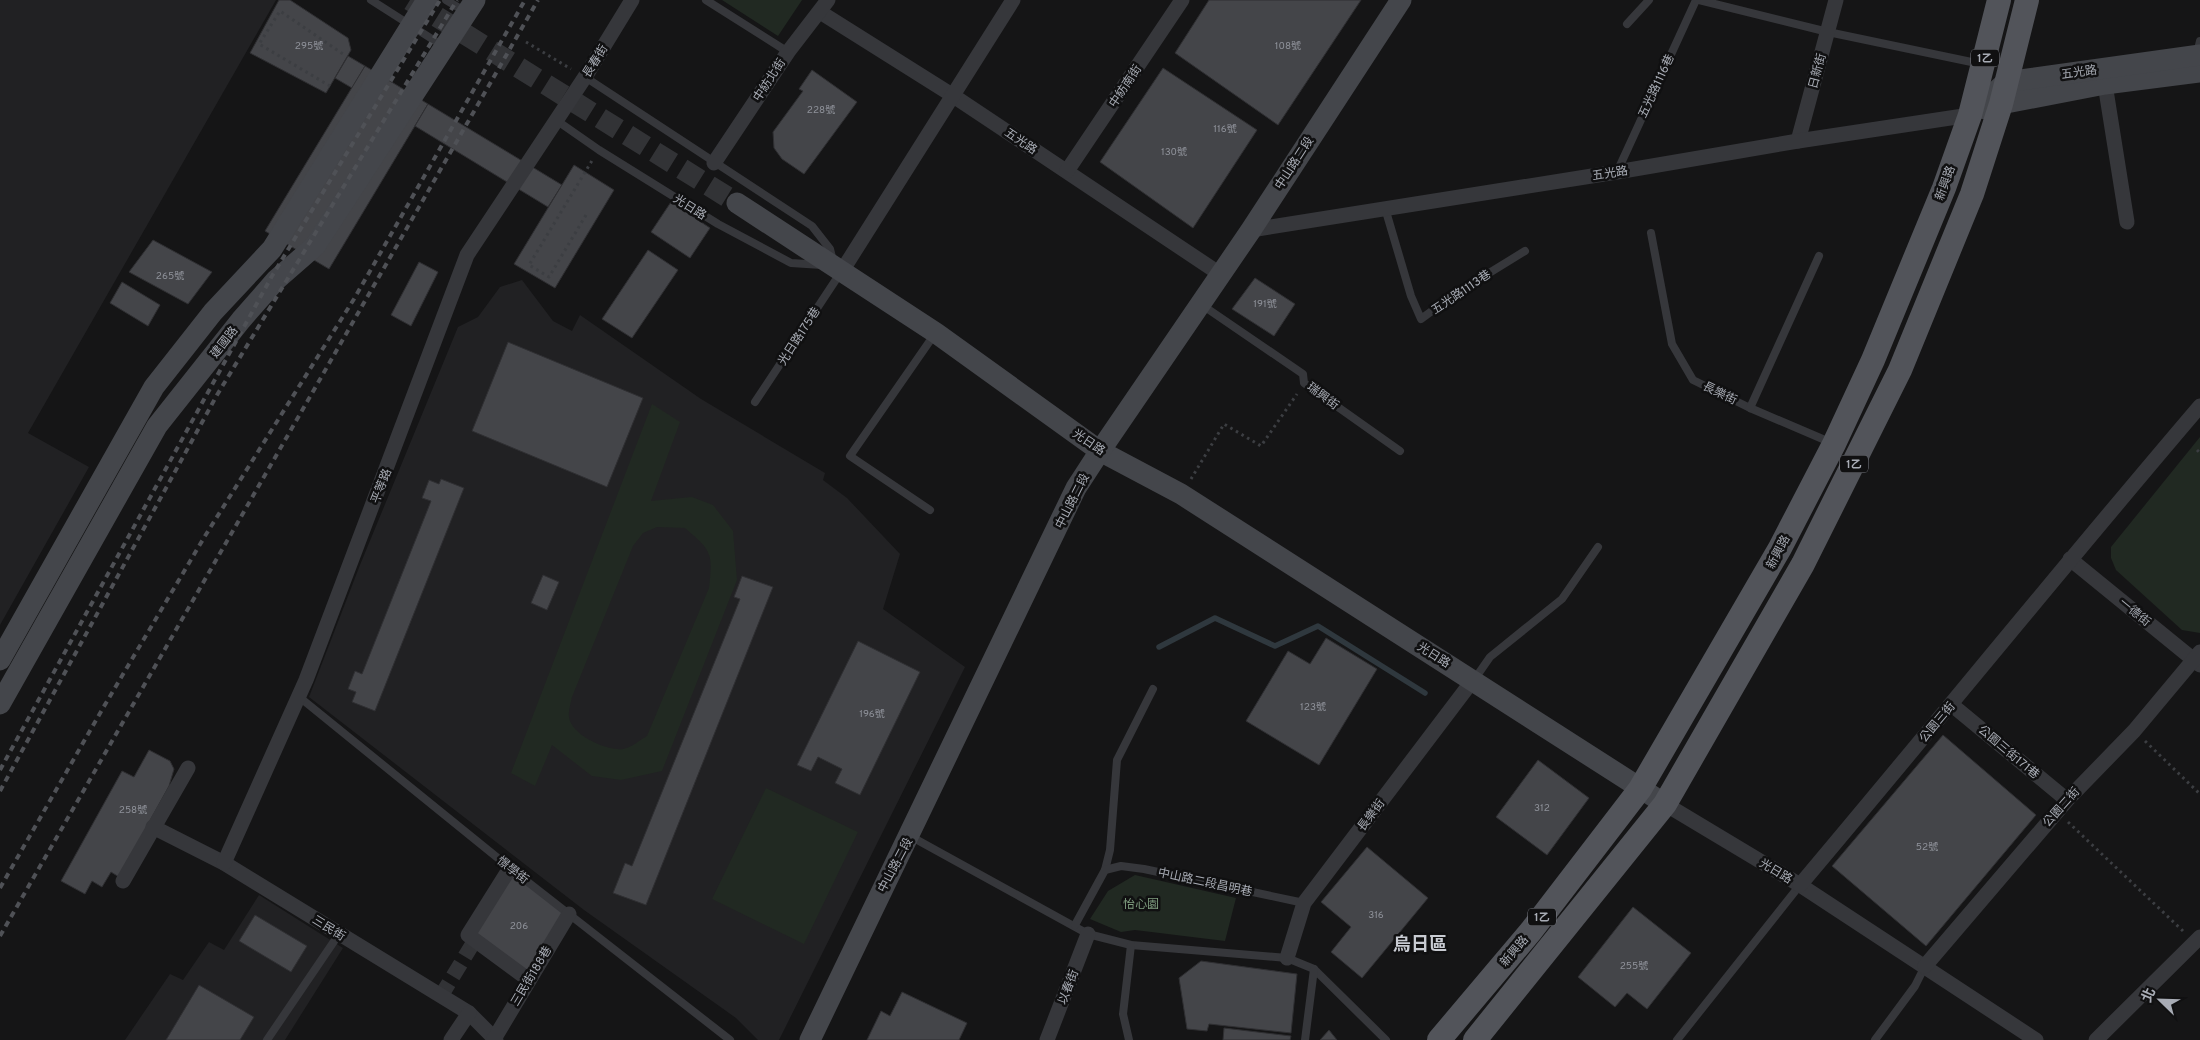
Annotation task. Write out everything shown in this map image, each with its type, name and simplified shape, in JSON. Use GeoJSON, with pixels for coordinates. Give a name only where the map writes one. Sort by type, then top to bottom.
{"type":"FeatureCollection","features":[{"type":"Feature","properties":{"kind":"main road"},"geometry":{"type":"LineString","coordinates":[[0,660],[154,387],[213,312],[272,249],[427,0]]}},
{"type":"Feature","properties":{"kind":"main road","name":"中山路二段"},"geometry":{"type":"LineString","coordinates":[[810,1040],[876,900],[910,836],[1076,488],[1251,230],[1401,0]]}},
{"type":"Feature","properties":{"kind":"main road","name":"新興路"},"geometry":{"type":"LineString","coordinates":[[1439,1040],[1531,931],[1640,789],[1771,565],[1834,444],[1874,360],[1944,188],[1970,116],[1999,0]]}},
{"type":"Feature","properties":{"kind":"main road","name":"新興路"},"geometry":{"type":"LineString","coordinates":[[1483,1036],[1665,804],[1803,564],[1900,370],[1972,194],[2004,93],[2026,0]]}},
{"type":"Feature","properties":{"kind":"main road","name":"建國路"},"geometry":{"type":"LineString","coordinates":[[0,704],[157,426],[253,306],[276,280],[315,246],[471,6]]}},
{"type":"Feature","properties":{"kind":"main road","name":"五光路"},"geometry":{"type":"LineString","coordinates":[[2004,93],[2199,56]]}},
{"type":"Feature","properties":{"kind":"main road","name":"五光路"},"geometry":{"type":"LineString","coordinates":[[2004,93],[2105,84],[2199,56]]}},
{"type":"Feature","properties":{"kind":"main road"},"geometry":{"type":"LineString","coordinates":[[1970,116],[2004,93]]}},
{"type":"Feature","properties":{"kind":"main road","name":"光日路"},"geometry":{"type":"LineString","coordinates":[[737,203],[936,333],[1100,451],[1181,494],[1665,804]]}},
{"type":"Feature","properties":{"kind":"street","name":"長春街"},"geometry":{"type":"LineString","coordinates":[[556,120],[632,0]]}},
{"type":"Feature","properties":{"kind":"street"},"geometry":{"type":"LineString","coordinates":[[839,268],[1013,0]]}},
{"type":"Feature","properties":{"kind":"street","name":"中紡南街"},"geometry":{"type":"LineString","coordinates":[[1067,171],[1182,0]]}},
{"type":"Feature","properties":{"kind":"street","name":"日新街"},"geometry":{"type":"LineString","coordinates":[[1798,141],[1836,0]]}},
{"type":"Feature","properties":{"kind":"street","name":"中紡北街"},"geometry":{"type":"LineString","coordinates":[[714,164],[788,52],[824,6]]}},
{"type":"Feature","properties":{"kind":"street","name":"五光路"},"geometry":{"type":"LineString","coordinates":[[824,6],[952,95],[1220,274]]}},
{"type":"Feature","properties":{"kind":"street"},"geometry":{"type":"LineString","coordinates":[[2105,84],[2127,222]]}},
{"type":"Feature","properties":{"kind":"street","name":"五光路"},"geometry":{"type":"LineString","coordinates":[[1251,230],[1617,172],[1798,141],[1970,116]]}},
{"type":"Feature","properties":{"kind":"street","name":"平等路"},"geometry":{"type":"LineString","coordinates":[[224,863],[298,696],[395,448],[467,255],[556,120]]}},
{"type":"Feature","properties":{"kind":"street","name":"公園三街"},"geometry":{"type":"LineString","coordinates":[[1800,885],[1952,704],[2070,559],[2200,406]]}},
{"type":"Feature","properties":{"kind":"street","name":"一德街"},"geometry":{"type":"LineString","coordinates":[[2070,559],[2198,659]]}},
{"type":"Feature","properties":{"kind":"street","name":"公園二街"},"geometry":{"type":"LineString","coordinates":[[1925,966],[2056,812],[2134,731],[2198,659]]}},
{"type":"Feature","properties":{"kind":"street","name":"長樂街"},"geometry":{"type":"LineString","coordinates":[[1287,958],[1304,903],[1473,680]]}},
{"type":"Feature","properties":{"kind":"street","name":"公園三街171巷"},"geometry":{"type":"LineString","coordinates":[[1952,704],[2067,800]]}},
{"type":"Feature","properties":{"kind":"street"},"geometry":{"type":"LineString","coordinates":[[124,880],[188,768]]}},
{"type":"Feature","properties":{"kind":"street","name":"光日路"},"geometry":{"type":"LineString","coordinates":[[1665,804],[1800,885],[2036,1040]]}},
{"type":"Feature","properties":{"kind":"street","name":"三民街"},"geometry":{"type":"LineString","coordinates":[[153,827],[224,863],[469,1013],[495,1039]]}},
{"type":"Feature","properties":{"kind":"street"},"geometry":{"type":"LineString","coordinates":[[510,868],[468,936],[529,980]]}},
{"type":"Feature","properties":{"kind":"street","name":"三民街188巷"},"geometry":{"type":"LineString","coordinates":[[495,1039],[568,914]]}},
{"type":"Feature","properties":{"kind":"street","name":"以春街"},"geometry":{"type":"LineString","coordinates":[[1048,1040],[1088,934]]}},
{"type":"Feature","properties":{"kind":"street"},"geometry":{"type":"LineString","coordinates":[[2096,1040],[2197,940]]}},
{"type":"Feature","properties":{"kind":"street"},"geometry":{"type":"LineString","coordinates":[[451,1040],[469,1013]]}},
{"type":"Feature","properties":{"kind":"lane"},"geometry":{"type":"LineString","coordinates":[[371,0],[445,46]]}},
{"type":"Feature","properties":{"kind":"lane"},"geometry":{"type":"LineString","coordinates":[[446,0],[471,6]]}},
{"type":"Feature","properties":{"kind":"lane"},"geometry":{"type":"LineString","coordinates":[[706,0],[788,52]]}},
{"type":"Feature","properties":{"kind":"lane"},"geometry":{"type":"LineString","coordinates":[[1627,24],[1650,0]]}},
{"type":"Feature","properties":{"kind":"lane"},"geometry":{"type":"LineString","coordinates":[[1697,0],[1828,32],[1983,64]]}},
{"type":"Feature","properties":{"kind":"lane","name":"五光路1116巷"},"geometry":{"type":"LineString","coordinates":[[1617,172],[1697,0]]}},
{"type":"Feature","properties":{"kind":"lane"},"geometry":{"type":"LineString","coordinates":[[585,77],[714,164],[812,226],[830,249],[839,268]]}},
{"type":"Feature","properties":{"kind":"lane","name":"光日路"},"geometry":{"type":"LineString","coordinates":[[556,120],[599,150],[718,224],[791,263],[839,268]]}},
{"type":"Feature","properties":{"kind":"lane","name":"五光路1113巷"},"geometry":{"type":"LineString","coordinates":[[1385,208],[1411,296],[1421,319],[1455,294],[1525,250]]}},
{"type":"Feature","properties":{"kind":"lane","name":"長樂街"},"geometry":{"type":"LineString","coordinates":[[1651,233],[1672,344],[1693,380],[1750,408],[1834,444]]}},
{"type":"Feature","properties":{"kind":"lane"},"geometry":{"type":"LineString","coordinates":[[1750,408],[1819,256]]}},
{"type":"Feature","properties":{"kind":"lane","name":"光日路175巷"},"geometry":{"type":"LineString","coordinates":[[755,402],[839,268]]}},
{"type":"Feature","properties":{"kind":"lane","name":"瑞興街"},"geometry":{"type":"LineString","coordinates":[[1201,304],[1303,374],[1304,383],[1400,451]]}},
{"type":"Feature","properties":{"kind":"lane"},"geometry":{"type":"LineString","coordinates":[[930,510],[850,456],[936,333]]}},
{"type":"Feature","properties":{"kind":"lane"},"geometry":{"type":"LineString","coordinates":[[1473,680],[1490,657],[1562,599],[1598,547]]}},
{"type":"Feature","properties":{"kind":"lane"},"geometry":{"type":"LineString","coordinates":[[1075,925],[1105,870],[1110,850],[1117,760],[1153,689]]}},
{"type":"Feature","properties":{"kind":"lane","name":"憬學街"},"geometry":{"type":"LineString","coordinates":[[298,696],[510,868],[730,1040]]}},
{"type":"Feature","properties":{"kind":"lane"},"geometry":{"type":"LineString","coordinates":[[910,836],[1075,925],[1088,934],[1130,945],[1287,958],[1314,970],[1386,1040]]}},
{"type":"Feature","properties":{"kind":"lane","name":"中山路二段昌明巷"},"geometry":{"type":"LineString","coordinates":[[1105,870],[1121,866],[1144,869],[1304,903]]}},
{"type":"Feature","properties":{"kind":"lane","name":"公園三街"},"geometry":{"type":"LineString","coordinates":[[1677,1040],[1800,885]]}},
{"type":"Feature","properties":{"kind":"lane"},"geometry":{"type":"LineString","coordinates":[[267,1040],[339,934]]}},
{"type":"Feature","properties":{"kind":"lane"},"geometry":{"type":"LineString","coordinates":[[1128,1040],[1124,1014],[1130,945]]}},
{"type":"Feature","properties":{"kind":"lane"},"geometry":{"type":"LineString","coordinates":[[1875,1040],[1915,986],[1925,966]]}},
{"type":"Feature","properties":{"kind":"lane"},"geometry":{"type":"LineString","coordinates":[[1305,1040],[1314,970]]}},
{"type":"Feature","properties":{"kind":"path"},"geometry":{"type":"LineString","coordinates":[[330,86],[260,44],[280,11],[343,54]]}},
{"type":"Feature","properties":{"kind":"path"},"geometry":{"type":"LineString","coordinates":[[526,42],[585,77]]}},
{"type":"Feature","properties":{"kind":"path"},"geometry":{"type":"LineString","coordinates":[[585,172],[529,265],[549,277],[586,215]]}},
{"type":"Feature","properties":{"kind":"path"},"geometry":{"type":"LineString","coordinates":[[1181,494],[1224,424],[1261,446],[1304,383]]}},
{"type":"Feature","properties":{"kind":"path"},"geometry":{"type":"LineString","coordinates":[[2134,731],[2200,794]]}},
{"type":"Feature","properties":{"kind":"path"},"geometry":{"type":"LineString","coordinates":[[2056,812],[2197,940]]}},
{"type":"Feature","properties":{"kind":"shaded area"},"geometry":{"type":"Polygon","coordinates":[[[0,0],[276,0],[28,433],[89,467],[0,625],[0,0]]]}},
{"type":"Feature","properties":{"kind":"shaded area"},"geometry":{"type":"Polygon","coordinates":[[[522,280],[553,321],[572,331],[580,315],[701,399],[825,473],[823,480],[847,498],[900,554],[883,609],[965,667],[779,1040],[758,1040],[736,1018],[584,910],[309,697],[360,565],[458,327],[478,317],[500,287],[522,280]]]}},
{"type":"Feature","properties":{"kind":"shaded area"},"geometry":{"type":"Polygon","coordinates":[[[259,895],[343,948],[285,1040],[125,1040],[170,974],[183,980],[209,942],[224,950],[259,895]]]}},
{"type":"Feature","properties":{"kind":"green space"},"geometry":{"type":"Polygon","coordinates":[[[722,0],[802,0],[778,36],[722,0]]]}},
{"type":"Feature","properties":{"kind":"green space"},"geometry":{"type":"Polygon","coordinates":[[[652,404],[680,422],[651,501],[692,497],[713,505],[733,531],[737,580],[662,771],[621,780],[592,776],[552,745],[535,786],[511,773],[652,404]],[[657,527],[643,533],[633,546],[572,697],[569,710],[571,724],[591,741],[616,749],[623,749],[632,746],[647,736],[709,588],[711,567],[709,554],[701,542],[685,528],[657,527]]]}},
{"type":"Feature","properties":{"kind":"green space"},"geometry":{"type":"Polygon","coordinates":[[[2200,437],[2200,633],[2182,630],[2116,570],[2111,558],[2111,547],[2200,437]]]}},
{"type":"Feature","properties":{"kind":"green space"},"geometry":{"type":"Polygon","coordinates":[[[766,788],[858,832],[804,944],[712,899],[766,788]]]}},
{"type":"Feature","properties":{"kind":"green space","name":"怡心園"},"geometry":{"type":"Polygon","coordinates":[[[1135,875],[1236,898],[1225,941],[1135,930],[1121,932],[1090,919],[1108,891],[1135,875]]]}},
{"type":"Feature","properties":{"kind":"building"},"geometry":{"type":"Polygon","coordinates":[[[279,0],[290,0],[348,38],[351,50],[326,93],[250,53],[279,0]]]}},
{"type":"Feature","properties":{"kind":"building"},"geometry":{"type":"Polygon","coordinates":[[[1209,0],[1361,0],[1278,125],[1175,53],[1209,0]]]}},
{"type":"Feature","properties":{"kind":"building"},"geometry":{"type":"Polygon","coordinates":[[[348,56],[365,66],[352,88],[335,78],[348,56]]]}},
{"type":"Feature","properties":{"kind":"building"},"geometry":{"type":"Polygon","coordinates":[[[365,66],[428,104],[329,269],[265,231],[365,66]]]}},
{"type":"Feature","properties":{"kind":"building"},"geometry":{"type":"Polygon","coordinates":[[[1163,68],[1257,130],[1193,228],[1100,162],[1163,68]]]}},
{"type":"Feature","properties":{"kind":"building"},"geometry":{"type":"Polygon","coordinates":[[[812,70],[857,102],[804,174],[782,159],[774,148],[773,132],[803,91],[799,89],[812,70]]]}},
{"type":"Feature","properties":{"kind":"building"},"geometry":{"type":"Polygon","coordinates":[[[428,104],[562,185],[548,207],[415,126],[428,104]]]}},
{"type":"Feature","properties":{"kind":"building"},"geometry":{"type":"Polygon","coordinates":[[[574,165],[614,190],[555,288],[514,264],[574,165]]]}},
{"type":"Feature","properties":{"kind":"building"},"geometry":{"type":"Polygon","coordinates":[[[671,202],[710,228],[690,258],[651,232],[671,202]]]}},
{"type":"Feature","properties":{"kind":"building"},"geometry":{"type":"Polygon","coordinates":[[[153,240],[212,272],[188,304],[129,272],[153,240]]]}},
{"type":"Feature","properties":{"kind":"building"},"geometry":{"type":"Polygon","coordinates":[[[648,250],[678,270],[632,338],[602,319],[648,250]]]}},
{"type":"Feature","properties":{"kind":"building"},"geometry":{"type":"Polygon","coordinates":[[[419,262],[438,272],[411,326],[391,315],[419,262]]]}},
{"type":"Feature","properties":{"kind":"building"},"geometry":{"type":"Polygon","coordinates":[[[1255,278],[1295,304],[1274,336],[1232,309],[1255,278]]]}},
{"type":"Feature","properties":{"kind":"building"},"geometry":{"type":"Polygon","coordinates":[[[122,282],[160,305],[148,326],[110,303],[122,282]]]}},
{"type":"Feature","properties":{"kind":"building"},"geometry":{"type":"Polygon","coordinates":[[[508,342],[643,398],[607,487],[472,431],[508,342]]]}},
{"type":"Feature","properties":{"kind":"building"},"geometry":{"type":"Polygon","coordinates":[[[441,479],[464,488],[375,711],[352,702],[356,692],[348,689],[355,671],[362,674],[431,501],[422,498],[429,480],[439,484],[441,479]]]}},
{"type":"Feature","properties":{"kind":"building"},"geometry":{"type":"Polygon","coordinates":[[[543,575],[559,582],[547,610],[531,603],[543,575]]]}},
{"type":"Feature","properties":{"kind":"building"},"geometry":{"type":"Polygon","coordinates":[[[742,576],[773,587],[646,905],[613,893],[625,863],[632,866],[740,599],[734,597],[742,576]]]}},
{"type":"Feature","properties":{"kind":"building"},"geometry":{"type":"Polygon","coordinates":[[[1326,638],[1377,669],[1319,765],[1246,721],[1288,651],[1310,664],[1326,638]]]}},
{"type":"Feature","properties":{"kind":"building"},"geometry":{"type":"Polygon","coordinates":[[[858,641],[920,672],[860,795],[835,783],[842,769],[818,757],[811,771],[797,765],[858,641]]]}},
{"type":"Feature","properties":{"kind":"building"},"geometry":{"type":"Polygon","coordinates":[[[1943,735],[2036,815],[1926,946],[1832,866],[1943,735]]]}},
{"type":"Feature","properties":{"kind":"building"},"geometry":{"type":"Polygon","coordinates":[[[149,750],[170,761],[174,769],[169,786],[119,877],[111,872],[102,887],[92,881],[85,894],[61,881],[122,771],[134,777],[149,750]]]}},
{"type":"Feature","properties":{"kind":"building"},"geometry":{"type":"Polygon","coordinates":[[[1538,760],[1589,798],[1547,855],[1496,817],[1538,760]]]}},
{"type":"Feature","properties":{"kind":"building"},"geometry":{"type":"Polygon","coordinates":[[[1367,847],[1428,898],[1362,978],[1331,952],[1351,927],[1321,902],[1367,847]]]}},
{"type":"Feature","properties":{"kind":"building"},"geometry":{"type":"Polygon","coordinates":[[[510,868],[569,914],[529,980],[468,935],[510,868]]]}},
{"type":"Feature","properties":{"kind":"building"},"geometry":{"type":"Polygon","coordinates":[[[1633,907],[1691,953],[1647,1009],[1627,993],[1615,1007],[1578,977],[1633,907]]]}},
{"type":"Feature","properties":{"kind":"building"},"geometry":{"type":"Polygon","coordinates":[[[255,915],[307,946],[291,972],[239,941],[255,915]]]}},
{"type":"Feature","properties":{"kind":"building"},"geometry":{"type":"Polygon","coordinates":[[[1201,961],[1297,974],[1291,1033],[1209,1024],[1207,1031],[1187,1029],[1179,978],[1201,961]]]}},
{"type":"Feature","properties":{"kind":"building"},"geometry":{"type":"Polygon","coordinates":[[[199,985],[254,1017],[240,1040],[166,1040],[199,985]]]}},
{"type":"Feature","properties":{"kind":"building"},"geometry":{"type":"Polygon","coordinates":[[[902,992],[967,1023],[959,1040],[867,1040],[881,1011],[890,1016],[902,992]]]}},
{"type":"Feature","properties":{"kind":"building"},"geometry":{"type":"Polygon","coordinates":[[[1224,1028],[1291,1036],[1290,1040],[1223,1040],[1224,1028]]]}},
{"type":"Feature","properties":{"kind":"building"},"geometry":{"type":"Polygon","coordinates":[[[1329,1030],[1337,1040],[1320,1040],[1329,1030]]]}},
{"type":"Feature","properties":{"kind":"waterway"},"geometry":{"type":"LineString","coordinates":[[1159,647],[1215,618],[1275,646],[1318,626],[1425,693]]}},
{"type":"Feature","properties":{"kind":"tunnel"},"geometry":{"type":"LineString","coordinates":[[410,0],[737,203]]}},
{"type":"Feature","properties":{"kind":"tunnel"},"geometry":{"type":"LineString","coordinates":[[441,996],[475,940]]}},
{"type":"Feature","properties":{"kind":"railway"},"geometry":{"type":"LineString","coordinates":[[0,770],[272,276],[440,0]]}},
{"type":"Feature","properties":{"kind":"railway"},"geometry":{"type":"LineString","coordinates":[[0,791],[217,395],[457,0]]}},
{"type":"Feature","properties":{"kind":"railway"},"geometry":{"type":"LineString","coordinates":[[0,888],[103,708],[205,536],[354,299],[525,0]]}},
{"type":"Feature","properties":{"kind":"railway"},"geometry":{"type":"LineString","coordinates":[[0,936],[538,0]]}},
{"type":"Feature","properties":{"kind":"district","name":"烏日區"},"geometry":{"type":"Point","coordinates":[1420,944]}}]}
